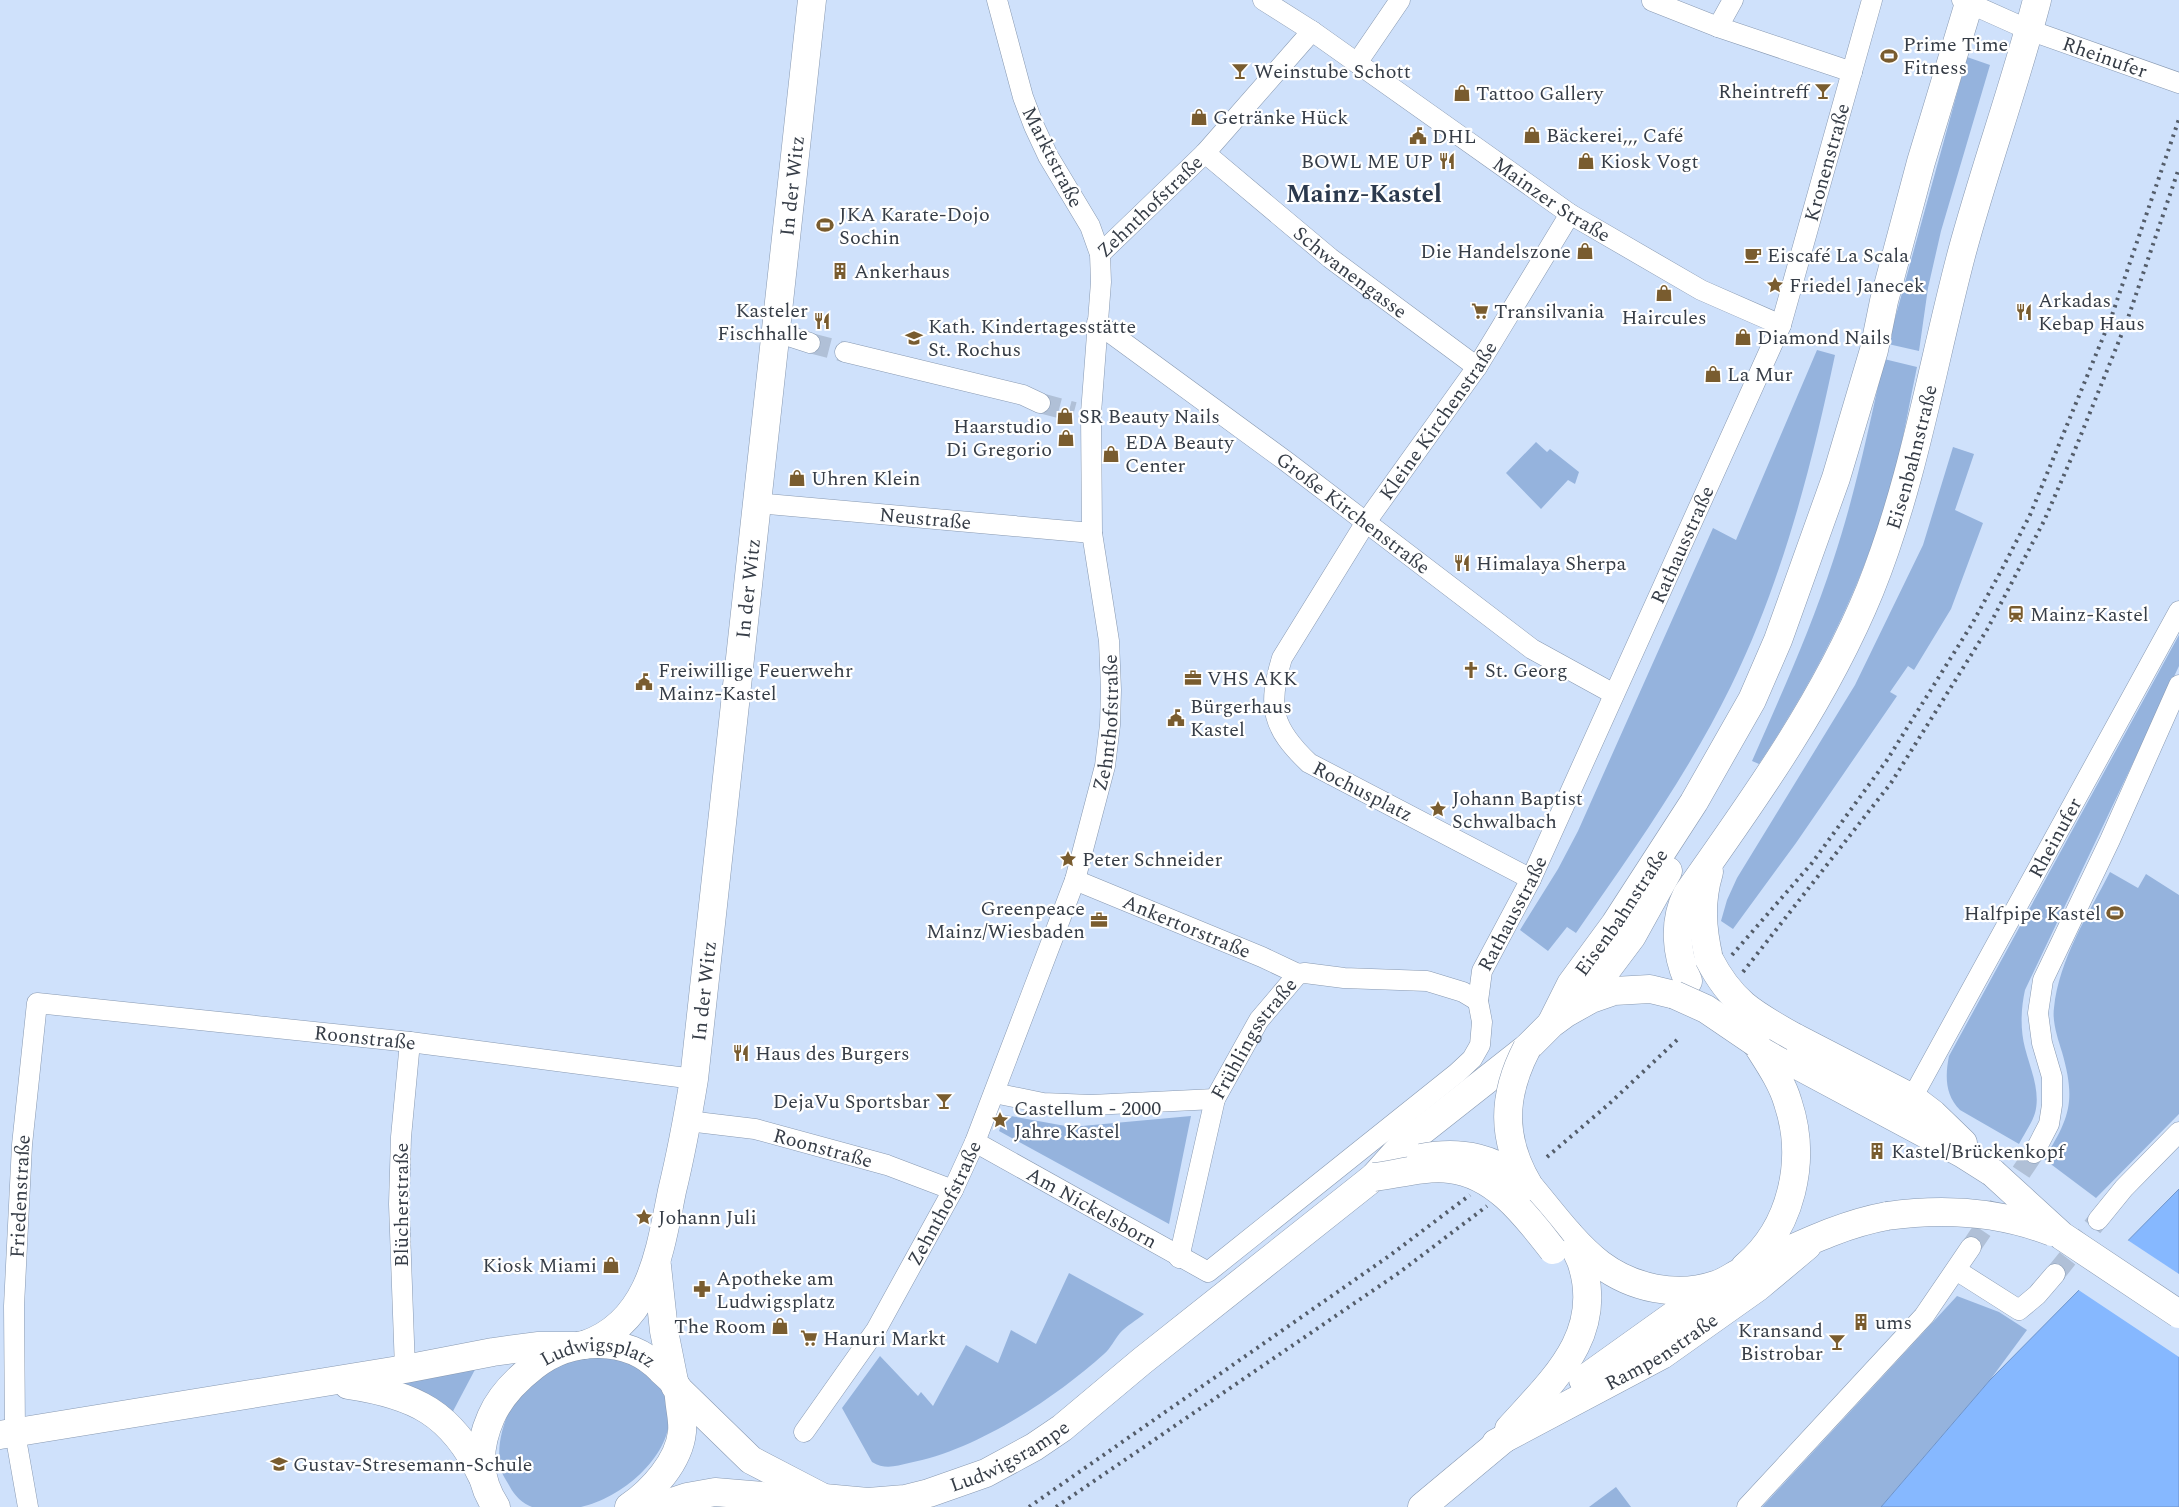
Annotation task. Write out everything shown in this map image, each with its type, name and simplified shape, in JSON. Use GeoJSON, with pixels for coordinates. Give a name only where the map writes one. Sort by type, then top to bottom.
{"type":"FeatureCollection","features":[{"type":"Feature","properties":{"kind":"main road","name":"In der Witz"},"geometry":{"type":"LineString","coordinates":[[579,1345],[604,1336],[626,1317],[644,1292],[657,1265],[688,1121],[812,0]]}},
{"type":"Feature","properties":{"kind":"main road","name":"Eisenbahnstraße"},"geometry":{"type":"LineString","coordinates":[[1681,988],[1679,953],[1680,908],[1687,894],[1770,774],[1806,718],[1843,648],[1870,591],[1894,524],[1963,250],[2037,0]]}},
{"type":"Feature","properties":{"kind":"main road","name":"Eisenbahnstraße"},"geometry":{"type":"LineString","coordinates":[[1582,996],[1632,936],[1647,911],[1664,879],[1687,826],[1694,802],[1752,700],[1778,640],[1836,478],[1874,350],[1886,292],[1920,162],[1967,1]]}},
{"type":"Feature","properties":{"kind":"main road","name":"Eisenbahnstraße"},"geometry":{"type":"LineString","coordinates":[[1717,852],[1709,870],[1702,907],[1703,934],[1709,959],[1720,981],[1731,994],[1757,1015],[1774,1049]]}},
{"type":"Feature","properties":{"kind":"main road"},"geometry":{"type":"LineString","coordinates":[[1374,1177],[1400,1148],[1527,1048],[1582,996],[1632,988],[1681,988],[1706,1009],[1862,1099],[1922,1114]]}},
{"type":"Feature","properties":{"kind":"main road"},"geometry":{"type":"LineString","coordinates":[[1496,1442],[1560,1373],[1574,1350],[1584,1324],[1565,1238],[1519,1170],[1513,1153],[1508,1117],[1512,1081],[1527,1048]]}},
{"type":"Feature","properties":{"kind":"main road"},"geometry":{"type":"LineString","coordinates":[[1774,1049],[1922,1114],[1993,1173],[2062,1236],[2179,1314]]}},
{"type":"Feature","properties":{"kind":"main road"},"geometry":{"type":"LineString","coordinates":[[1727,1279],[1754,1260],[1776,1229],[1792,1193],[1797,1153],[1793,1118],[1783,1090],[1774,1049]]}},
{"type":"Feature","properties":{"kind":"main road"},"geometry":{"type":"LineString","coordinates":[[1374,1177],[1398,1165],[1421,1158],[1454,1154],[1486,1160],[1516,1175],[1529,1186]]}},
{"type":"Feature","properties":{"kind":"main road"},"geometry":{"type":"LineString","coordinates":[[1374,1177],[1440,1169],[1450,1169],[1476,1176],[1600,1264],[1631,1281],[1647,1287],[1673,1290],[1699,1289],[1727,1279],[1813,1240],[1853,1225],[1886,1216],[1916,1212],[1976,1212],[2034,1225],[2062,1236]]}},
{"type":"Feature","properties":{"kind":"main road","name":"Ludwigsrampe"},"geometry":{"type":"LineString","coordinates":[[658,1507],[687,1497],[715,1492],[868,1502],[905,1499],[929,1493],[986,1473],[1034,1448],[1062,1428],[1142,1361],[1374,1177]]}},
{"type":"Feature","properties":{"kind":"main road","name":"Rampenstraße"},"geometry":{"type":"LineString","coordinates":[[1496,1442],[1662,1354],[1758,1287],[1813,1240]]}},
{"type":"Feature","properties":{"kind":"main road","name":"In der Witz"},"geometry":{"type":"LineString","coordinates":[[657,1265],[664,1331],[676,1387]]}},
{"type":"Feature","properties":{"kind":"main road","name":"Rampenstraße"},"geometry":{"type":"LineString","coordinates":[[1422,1507],[1496,1442],[1727,1279]]}},
{"type":"Feature","properties":{"kind":"main road"},"geometry":{"type":"LineString","coordinates":[[8,1434],[528,1347],[579,1345]]}},
{"type":"Feature","properties":{"kind":"main road","name":"Ludwigsplatz"},"geometry":{"type":"LineString","coordinates":[[496,1507],[482,1478],[481,1459],[484,1440],[496,1405],[509,1388],[541,1360],[579,1345],[621,1346],[639,1353],[656,1365],[676,1387],[682,1432],[679,1448],[660,1479],[629,1507]]}},
{"type":"Feature","properties":{"kind":"main road"},"geometry":{"type":"LineString","coordinates":[[322,1382],[380,1390],[427,1409],[442,1419],[467,1447],[482,1478]]}},
{"type":"Feature","properties":{"kind":"main road","name":"Ludwigsrampe"},"geometry":{"type":"LineString","coordinates":[[676,1387],[751,1460],[824,1498]]}},
{"type":"Feature","properties":{"kind":"street","name":"Marktstraße"},"geometry":{"type":"LineString","coordinates":[[997,0],[1023,97],[1034,126],[1048,156],[1090,226],[1100,254]]}},
{"type":"Feature","properties":{"kind":"street","name":"Mainzer Straße"},"geometry":{"type":"LineString","coordinates":[[1263,0],[1312,31],[1570,214],[1701,290],[1781,326]]}},
{"type":"Feature","properties":{"kind":"street"},"geometry":{"type":"LineString","coordinates":[[1357,63],[1400,0]]}},
{"type":"Feature","properties":{"kind":"street"},"geometry":{"type":"LineString","coordinates":[[1718,27],[1733,0]]}},
{"type":"Feature","properties":{"kind":"street","name":"Kronenstraße"},"geometry":{"type":"LineString","coordinates":[[1781,326],[1872,0]]}},
{"type":"Feature","properties":{"kind":"street"},"geometry":{"type":"LineString","coordinates":[[1652,1],[1718,27],[1852,72]]}},
{"type":"Feature","properties":{"kind":"street","name":"Rheinufer"},"geometry":{"type":"LineString","coordinates":[[1967,1],[2029,30],[2179,83]]}},
{"type":"Feature","properties":{"kind":"street","name":"Zehnthofstraße"},"geometry":{"type":"LineString","coordinates":[[804,1432],[876,1330],[953,1190],[975,1142],[1075,880],[1105,766],[1110,725],[1109,641],[1092,533],[1082,412],[1097,323],[1101,282],[1100,254],[1204,153],[1312,31]]}},
{"type":"Feature","properties":{"kind":"street","name":"Schwanengasse"},"geometry":{"type":"LineString","coordinates":[[1204,153],[1330,258],[1477,366]]}},
{"type":"Feature","properties":{"kind":"street","name":"Kleine Kirchenstraße"},"geometry":{"type":"LineString","coordinates":[[1366,522],[1477,366],[1570,214]]}},
{"type":"Feature","properties":{"kind":"street","name":"Große Kirchenstraße"},"geometry":{"type":"LineString","coordinates":[[1097,323],[1366,522],[1532,649],[1614,694]]}},
{"type":"Feature","properties":{"kind":"street","name":"Rathausstraße"},"geometry":{"type":"LineString","coordinates":[[1208,1272],[1472,1059],[1480,1045],[1482,1032],[1478,1001],[1482,971],[1531,879],[1781,326]]}},
{"type":"Feature","properties":{"kind":"street"},"geometry":{"type":"LineString","coordinates":[[776,332],[810,343]]}},
{"type":"Feature","properties":{"kind":"street"},"geometry":{"type":"LineString","coordinates":[[845,352],[1023,395],[1040,403]]}},
{"type":"Feature","properties":{"kind":"street","name":"Neustraße"},"geometry":{"type":"LineString","coordinates":[[757,503],[1092,533]]}},
{"type":"Feature","properties":{"kind":"street","name":"Rochusplatz"},"geometry":{"type":"LineString","coordinates":[[1366,522],[1282,658],[1274,683],[1272,700],[1281,732],[1309,763],[1531,879]]}},
{"type":"Feature","properties":{"kind":"street","name":"Rheinufer"},"geometry":{"type":"LineString","coordinates":[[1922,1114],[2179,611]]}},
{"type":"Feature","properties":{"kind":"street"},"geometry":{"type":"LineString","coordinates":[[2034,1153],[2048,1124],[2052,1105],[2052,1078],[2042,1043],[2038,1013],[2043,980],[2110,840],[2179,685]]}},
{"type":"Feature","properties":{"kind":"street","name":"Ankertorstraße"},"geometry":{"type":"LineString","coordinates":[[1075,880],[1302,974],[1344,978],[1427,980],[1463,992],[1478,1001]]}},
{"type":"Feature","properties":{"kind":"street","name":"Frühlingsstraße"},"geometry":{"type":"LineString","coordinates":[[994,1093],[1043,1103],[1091,1105],[1215,1099],[1259,1020],[1302,974]]}},
{"type":"Feature","properties":{"kind":"street","name":"Roonstraße"},"geometry":{"type":"LineString","coordinates":[[37,1003],[410,1042],[694,1078]]}},
{"type":"Feature","properties":{"kind":"street","name":"Friedenstraße"},"geometry":{"type":"LineString","coordinates":[[28,1507],[8,1434],[22,1154],[37,1003]]}},
{"type":"Feature","properties":{"kind":"street","name":"Blücherstraße"},"geometry":{"type":"LineString","coordinates":[[405,1369],[399,1204],[401,1137],[410,1042]]}},
{"type":"Feature","properties":{"kind":"street"},"geometry":{"type":"LineString","coordinates":[[1180,1258],[1215,1099]]}},
{"type":"Feature","properties":{"kind":"street","name":"Roonstraße"},"geometry":{"type":"LineString","coordinates":[[688,1121],[755,1129],[887,1165],[953,1190]]}},
{"type":"Feature","properties":{"kind":"street"},"geometry":{"type":"LineString","coordinates":[[2098,1220],[2124,1188],[2179,1132]]}},
{"type":"Feature","properties":{"kind":"street","name":"Am Nickelsborn"},"geometry":{"type":"LineString","coordinates":[[975,1142],[1208,1272]]}},
{"type":"Feature","properties":{"kind":"street"},"geometry":{"type":"LineString","coordinates":[[1748,1507],[1911,1332],[1971,1247]]}},
{"type":"Feature","properties":{"kind":"street"},"geometry":{"type":"LineString","coordinates":[[1956,1270],[2019,1310],[2038,1295],[2054,1274]]}},
{"type":"Feature","properties":{"kind":"street","name":"Ludwigsplatz"},"geometry":{"type":"LineString","coordinates":[[479,1507],[482,1478]]}},
{"type":"Feature","properties":{"kind":"shaded area"},"geometry":{"type":"Polygon","coordinates":[[[1967,57],[1990,65],[1941,231],[1928,288],[1919,351],[1888,344],[1967,57]]]}},
{"type":"Feature","properties":{"kind":"shaded area"},"geometry":{"type":"Polygon","coordinates":[[[1817,350],[1835,355],[1826,398],[1793,524],[1780,565],[1749,646],[1714,719],[1658,813],[1576,933],[1567,927],[1548,951],[1520,930],[1558,869],[1578,831],[1713,528],[1736,540],[1817,350]]]}},
{"type":"Feature","properties":{"kind":"shaded area"},"geometry":{"type":"Polygon","coordinates":[[[1884,359],[1917,367],[1899,456],[1885,508],[1840,622],[1802,694],[1759,764],[1752,761],[1805,637],[1841,536],[1861,461],[1884,359]]]}},
{"type":"Feature","properties":{"kind":"shaded area"},"geometry":{"type":"Polygon","coordinates":[[[1536,442],[1547,452],[1550,449],[1579,472],[1575,484],[1568,480],[1541,509],[1506,473],[1536,442]]]}},
{"type":"Feature","properties":{"kind":"shaded area"},"geometry":{"type":"Polygon","coordinates":[[[1953,447],[1974,454],[1955,510],[1983,523],[1951,609],[1914,670],[1908,666],[1890,692],[1897,696],[1796,843],[1733,929],[1721,921],[1727,900],[1737,878],[1855,685],[1923,545],[1953,447]]]}},
{"type":"Feature","properties":{"kind":"shaded area"},"geometry":{"type":"Polygon","coordinates":[[[2179,635],[2179,666],[2025,990],[2022,1011],[2022,1033],[2037,1096],[2032,1121],[2019,1144],[1960,1110],[1955,1104],[1947,1085],[1949,1056],[2179,635]]]}},
{"type":"Feature","properties":{"kind":"shaded area"},"geometry":{"type":"Polygon","coordinates":[[[2110,872],[2138,888],[2146,874],[2179,895],[2179,1114],[2096,1198],[2044,1159],[2065,1120],[2069,1097],[2069,1084],[2054,1019],[2057,990],[2068,955],[2110,872]]]}},
{"type":"Feature","properties":{"kind":"shaded area"},"geometry":{"type":"Polygon","coordinates":[[[1005,1115],[1071,1127],[1191,1116],[1169,1224],[999,1131],[1005,1115]]]}},
{"type":"Feature","properties":{"kind":"shaded area"},"geometry":{"type":"Polygon","coordinates":[[[2179,1189],[2179,1507],[1881,1507],[1990,1380],[2179,1189]]]}},
{"type":"Feature","properties":{"kind":"shaded area"},"geometry":{"type":"Polygon","coordinates":[[[1069,1273],[1144,1314],[1122,1330],[1104,1354],[1062,1388],[1038,1405],[987,1435],[934,1457],[886,1467],[872,1462],[842,1408],[880,1356],[918,1396],[921,1392],[933,1406],[966,1345],[998,1363],[1011,1330],[1036,1344],[1069,1273]]]}},
{"type":"Feature","properties":{"kind":"shaded area"},"geometry":{"type":"Polygon","coordinates":[[[1957,1296],[1999,1312],[2027,1330],[1990,1380],[1881,1507],[1762,1507],[1957,1296]]]}},
{"type":"Feature","properties":{"kind":"shaded area"},"geometry":{"type":"Polygon","coordinates":[[[607,1356],[624,1359],[659,1382],[669,1405],[669,1425],[663,1444],[651,1462],[636,1478],[619,1491],[600,1501],[581,1507],[532,1507],[516,1496],[503,1476],[499,1459],[500,1439],[510,1410],[525,1386],[545,1372],[575,1358],[607,1356]]]}},
{"type":"Feature","properties":{"kind":"shaded area"},"geometry":{"type":"Polygon","coordinates":[[[479,1362],[451,1415],[397,1390],[398,1377],[479,1362]]]}},
{"type":"Feature","properties":{"kind":"shaded area"},"geometry":{"type":"Polygon","coordinates":[[[1616,1487],[1631,1507],[1589,1507],[1616,1487]]]}},
{"type":"Feature","properties":{"kind":"pier"},"geometry":{"type":"Polygon","coordinates":[[[2126,1239],[2179,1274],[2179,1357],[2077,1289],[2126,1239]]]}},
{"type":"Feature","properties":{"kind":"tunnel"},"geometry":{"type":"LineString","coordinates":[[810,343],[845,352]]}},
{"type":"Feature","properties":{"kind":"tunnel"},"geometry":{"type":"LineString","coordinates":[[1040,403],[1074,412]]}},
{"type":"Feature","properties":{"kind":"tunnel"},"geometry":{"type":"LineString","coordinates":[[1971,1247],[2034,1153]]}},
{"type":"Feature","properties":{"kind":"tunnel"},"geometry":{"type":"LineString","coordinates":[[2055,1274],[2098,1220]]}},
{"type":"Feature","properties":{"kind":"railway"},"geometry":{"type":"LineString","coordinates":[[1732,955],[1812,863],[1887,760],[1972,624],[2001,571],[2030,515],[2111,318],[2179,119]]}},
{"type":"Feature","properties":{"kind":"railway"},"geometry":{"type":"LineString","coordinates":[[1743,972],[1891,783],[1988,628],[2044,521],[2074,452],[2127,321],[2179,168]]}},
{"type":"Feature","properties":{"kind":"railway"},"geometry":{"type":"LineString","coordinates":[[1547,1157],[1609,1104],[1678,1039]]}},
{"type":"Feature","properties":{"kind":"railway"},"geometry":{"type":"LineString","coordinates":[[1029,1507],[1389,1256],[1470,1195]]}},
{"type":"Feature","properties":{"kind":"railway"},"geometry":{"type":"LineString","coordinates":[[1056,1507],[1400,1272],[1487,1206]]}},
{"type":"Feature","properties":{"kind":"place","name":"Prime Time Fitness"},"geometry":{"type":"Point","coordinates":[1889,56]}},
{"type":"Feature","properties":{"kind":"place","name":"Weinstube Schott"},"geometry":{"type":"Point","coordinates":[1240,71]}},
{"type":"Feature","properties":{"kind":"place","name":"Rheintreff"},"geometry":{"type":"Point","coordinates":[1823,91]}},
{"type":"Feature","properties":{"kind":"place","name":"Tattoo Gallery"},"geometry":{"type":"Point","coordinates":[1462,93]}},
{"type":"Feature","properties":{"kind":"place","name":"Getränke Hück"},"geometry":{"type":"Point","coordinates":[1199,117]}},
{"type":"Feature","properties":{"kind":"place","name":"Bäckerei,,, Café"},"geometry":{"type":"Point","coordinates":[1532,135]}},
{"type":"Feature","properties":{"kind":"place","name":"DHL"},"geometry":{"type":"Point","coordinates":[1418,136]}},
{"type":"Feature","properties":{"kind":"place","name":"BOWL ME UP"},"geometry":{"type":"Point","coordinates":[1447,161]}},
{"type":"Feature","properties":{"kind":"place","name":"Kiosk Vogt"},"geometry":{"type":"Point","coordinates":[1586,161]}},
{"type":"Feature","properties":{"kind":"place","name":"JKA Karate-Dojo Sochin"},"geometry":{"type":"Point","coordinates":[825,225]}},
{"type":"Feature","properties":{"kind":"place","name":"Die Handelszone"},"geometry":{"type":"Point","coordinates":[1585,251]}},
{"type":"Feature","properties":{"kind":"place","name":"Eiscafé La Scala"},"geometry":{"type":"Point","coordinates":[1753,255]}},
{"type":"Feature","properties":{"kind":"place","name":"Ankerhaus"},"geometry":{"type":"Point","coordinates":[840,271]}},
{"type":"Feature","properties":{"kind":"place","name":"Friedel Janecek"},"geometry":{"type":"Point","coordinates":[1775,285]}},
{"type":"Feature","properties":{"kind":"place","name":"Haircules"},"geometry":{"type":"Point","coordinates":[1664,293]}},
{"type":"Feature","properties":{"kind":"place","name":"Transilvania"},"geometry":{"type":"Point","coordinates":[1480,311]}},
{"type":"Feature","properties":{"kind":"place","name":"Arkadas Kebap Haus"},"geometry":{"type":"Point","coordinates":[2024,312]}},
{"type":"Feature","properties":{"kind":"place","name":"Kasteler Fischhalle"},"geometry":{"type":"Point","coordinates":[822,321]}},
{"type":"Feature","properties":{"kind":"place","name":"Diamond Nails"},"geometry":{"type":"Point","coordinates":[1743,337]}},
{"type":"Feature","properties":{"kind":"place","name":"Kath. Kindertagesstätte St. Rochus"},"geometry":{"type":"Point","coordinates":[914,338]}},
{"type":"Feature","properties":{"kind":"place","name":"La Mur"},"geometry":{"type":"Point","coordinates":[1713,374]}},
{"type":"Feature","properties":{"kind":"place","name":"SR Beauty Nails"},"geometry":{"type":"Point","coordinates":[1065,416]}},
{"type":"Feature","properties":{"kind":"place","name":"Haarstudio Di Gregorio"},"geometry":{"type":"Point","coordinates":[1066,438]}},
{"type":"Feature","properties":{"kind":"place","name":"EDA Beauty Center"},"geometry":{"type":"Point","coordinates":[1111,454]}},
{"type":"Feature","properties":{"kind":"place","name":"Uhren Klein"},"geometry":{"type":"Point","coordinates":[797,478]}},
{"type":"Feature","properties":{"kind":"place","name":"Himalaya Sherpa"},"geometry":{"type":"Point","coordinates":[1462,563]}},
{"type":"Feature","properties":{"kind":"place","name":"Mainz-Kastel"},"geometry":{"type":"Point","coordinates":[2016,614]}},
{"type":"Feature","properties":{"kind":"place","name":"St. Georg"},"geometry":{"type":"Point","coordinates":[1471,670]}},
{"type":"Feature","properties":{"kind":"place","name":"VHS AKK"},"geometry":{"type":"Point","coordinates":[1193,678]}},
{"type":"Feature","properties":{"kind":"place","name":"Freiwillige Feuerwehr Mainz-Kastel"},"geometry":{"type":"Point","coordinates":[644,682]}},
{"type":"Feature","properties":{"kind":"place","name":"Bürgerhaus Kastel"},"geometry":{"type":"Point","coordinates":[1176,718]}},
{"type":"Feature","properties":{"kind":"place","name":"Johann Baptist Schwalbach"},"geometry":{"type":"Point","coordinates":[1438,809]}},
{"type":"Feature","properties":{"kind":"place","name":"Peter Schneider"},"geometry":{"type":"Point","coordinates":[1068,859]}},
{"type":"Feature","properties":{"kind":"place","name":"Halfpipe Kastel"},"geometry":{"type":"Point","coordinates":[2115,913]}},
{"type":"Feature","properties":{"kind":"place","name":"Greenpeace Mainz/Wiesbaden"},"geometry":{"type":"Point","coordinates":[1099,920]}},
{"type":"Feature","properties":{"kind":"place","name":"Haus des Burgers"},"geometry":{"type":"Point","coordinates":[741,1053]}},
{"type":"Feature","properties":{"kind":"place","name":"DejaVu Sportsbar"},"geometry":{"type":"Point","coordinates":[944,1101]}},
{"type":"Feature","properties":{"kind":"place","name":"Castellum - 2000 Jahre Kastel"},"geometry":{"type":"Point","coordinates":[1000,1120]}},
{"type":"Feature","properties":{"kind":"place","name":"Kastel/Brückenkopf"},"geometry":{"type":"Point","coordinates":[1877,1151]}},
{"type":"Feature","properties":{"kind":"place","name":"Johann Juli"},"geometry":{"type":"Point","coordinates":[644,1217]}},
{"type":"Feature","properties":{"kind":"place","name":"Kiosk Miami"},"geometry":{"type":"Point","coordinates":[611,1265]}},
{"type":"Feature","properties":{"kind":"place","name":"Apotheke am Ludwigsplatz"},"geometry":{"type":"Point","coordinates":[702,1289]}},
{"type":"Feature","properties":{"kind":"place","name":"ums"},"geometry":{"type":"Point","coordinates":[1861,1322]}},
{"type":"Feature","properties":{"kind":"place","name":"The Room"},"geometry":{"type":"Point","coordinates":[780,1326]}},
{"type":"Feature","properties":{"kind":"place","name":"Hanuri Markt"},"geometry":{"type":"Point","coordinates":[809,1338]}},
{"type":"Feature","properties":{"kind":"place","name":"Kransand Bistrobar"},"geometry":{"type":"Point","coordinates":[1837,1342]}},
{"type":"Feature","properties":{"kind":"place","name":"Gustav-Stresemann-Schule"},"geometry":{"type":"Point","coordinates":[279,1464]}},
{"type":"Feature","properties":{"kind":"district","name":"Mainz-Kastel"},"geometry":{"type":"Point","coordinates":[1364,193]}}]}
